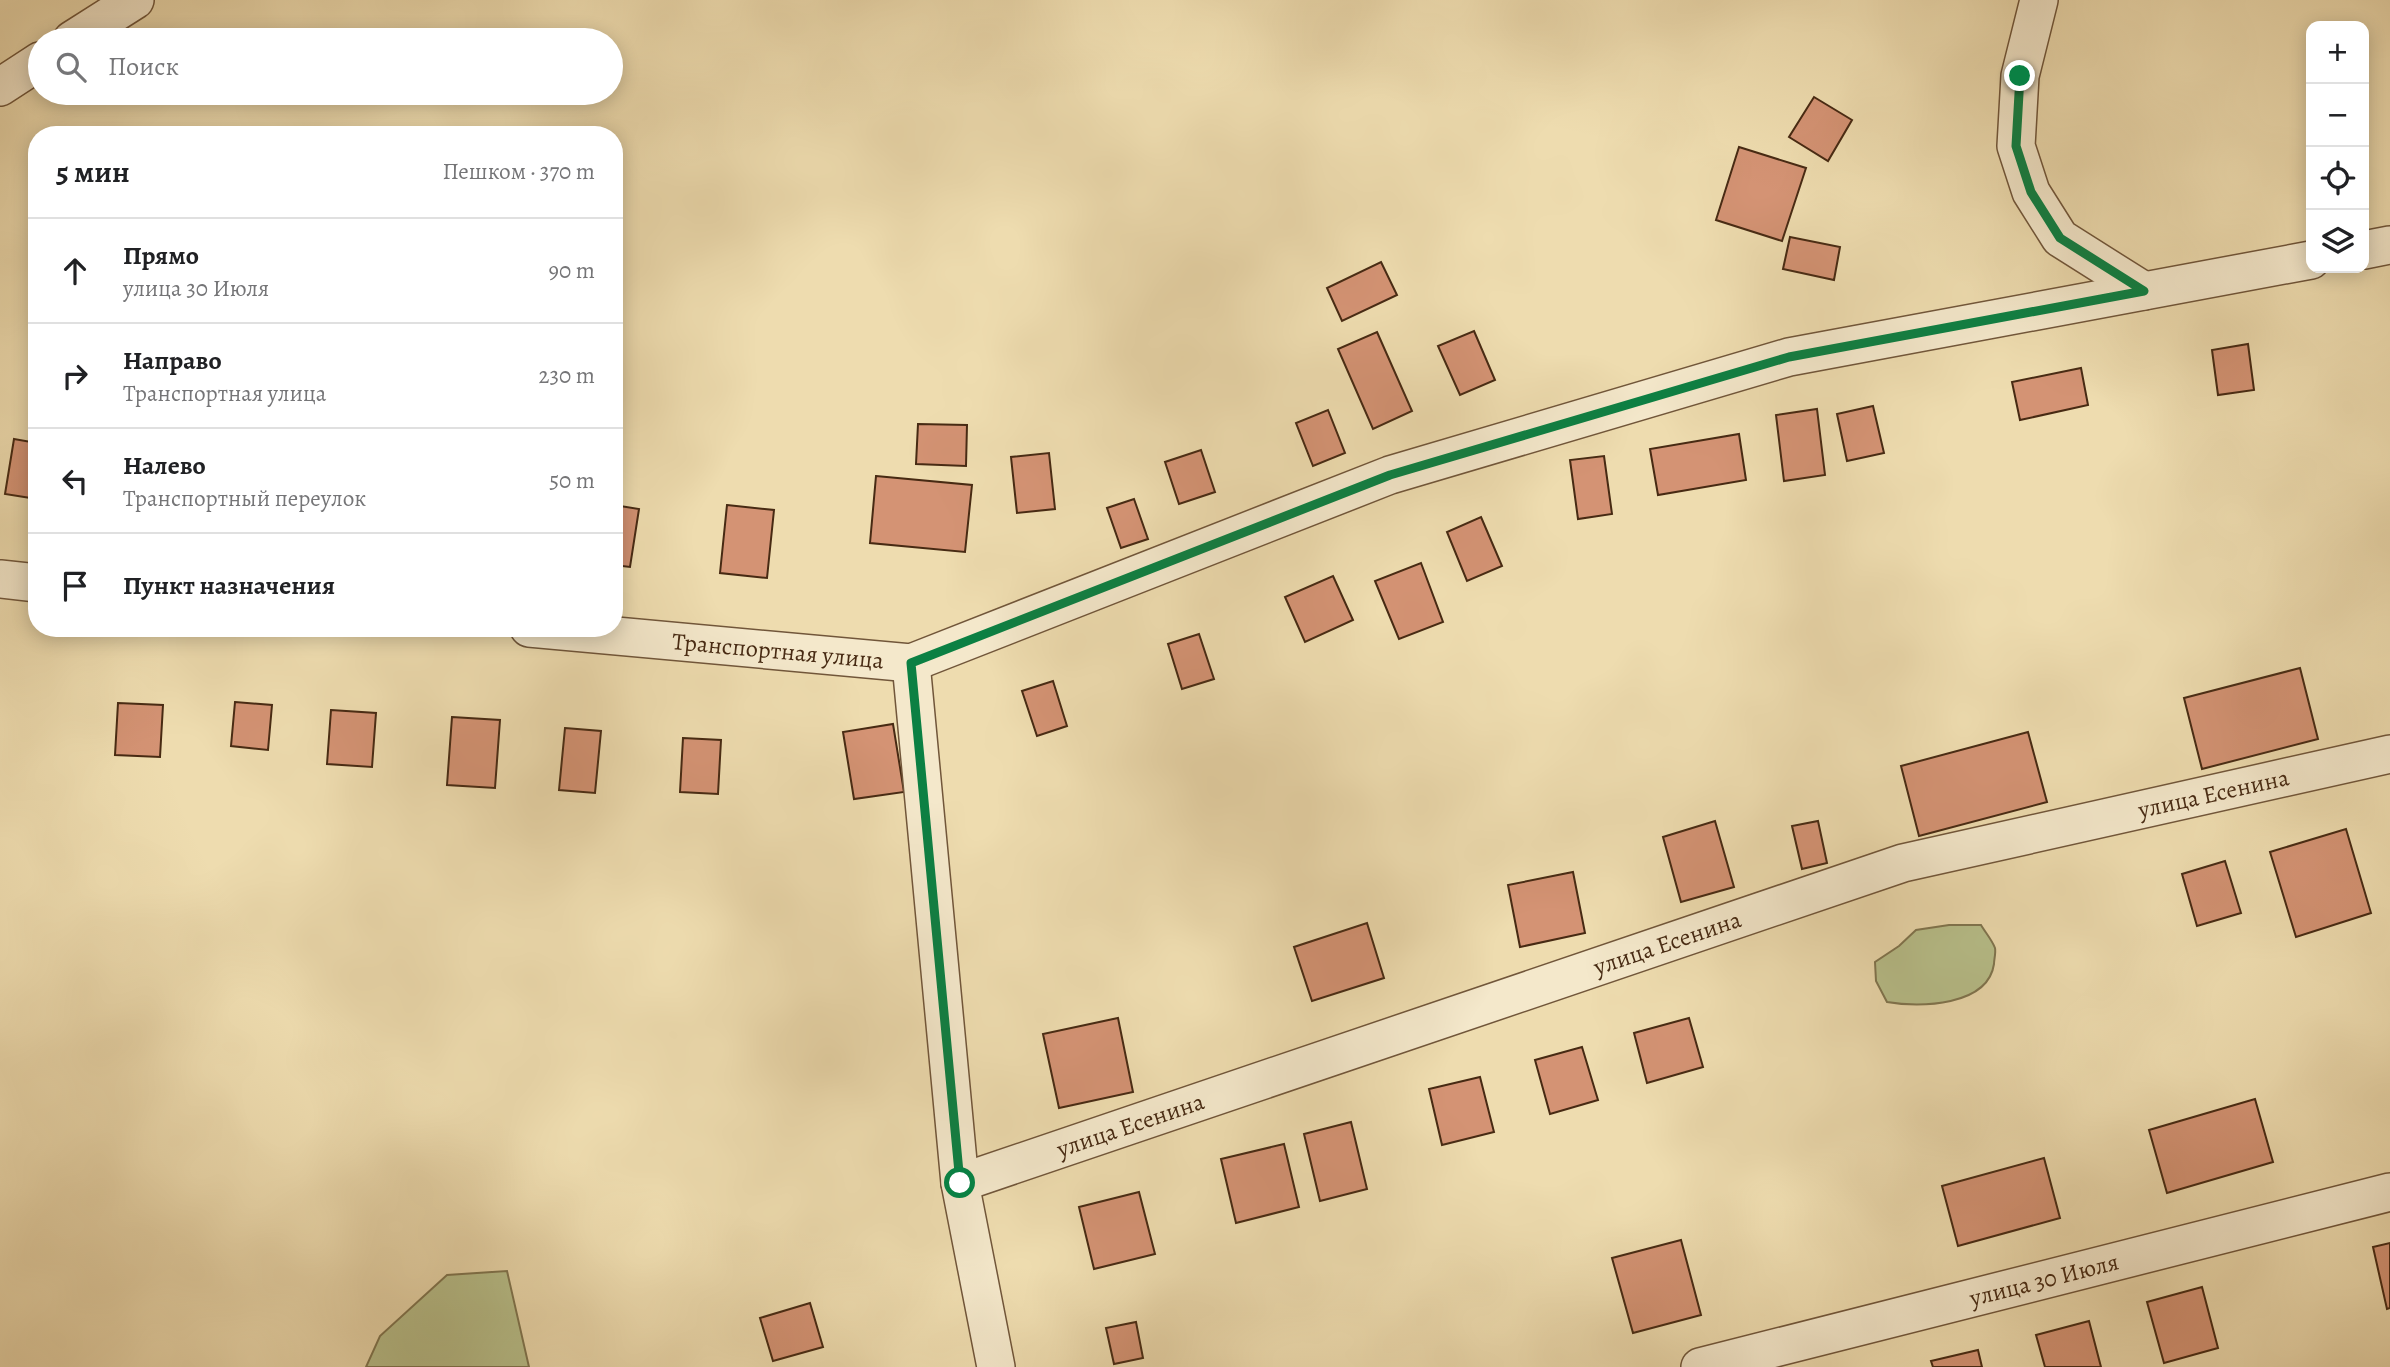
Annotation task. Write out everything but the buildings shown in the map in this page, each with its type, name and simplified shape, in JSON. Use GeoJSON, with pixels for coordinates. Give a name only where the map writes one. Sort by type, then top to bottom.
{"type":"FeatureCollection","features":[{"type":"Feature","properties":{"kind":"street"},"geometry":{"type":"LineString","coordinates":[[91,28],[135,0]]}},
{"type":"Feature","properties":{"kind":"street"},"geometry":{"type":"LineString","coordinates":[[2039,0],[2020,76],[2016,146],[2031,192],[2060,238],[2144,291]]}},
{"type":"Feature","properties":{"kind":"street"},"geometry":{"type":"LineString","coordinates":[[0,87],[28,69]]}},
{"type":"Feature","properties":{"kind":"street"},"geometry":{"type":"LineString","coordinates":[[2369,249],[2390,245]]}},
{"type":"Feature","properties":{"kind":"street","name":"Транспортная улица"},"geometry":{"type":"LineString","coordinates":[[623,637],[911,663],[1403,471],[1789,357],[2306,261]]}},
{"type":"Feature","properties":{"kind":"street"},"geometry":{"type":"LineString","coordinates":[[0,579],[28,582]]}},
{"type":"Feature","properties":{"kind":"street"},"geometry":{"type":"LineString","coordinates":[[911,663],[960,1183],[996,1367]]}},
{"type":"Feature","properties":{"kind":"street","name":"улица Есенина"},"geometry":{"type":"LineString","coordinates":[[960,1183],[1903,863],[2390,754]]}},
{"type":"Feature","properties":{"kind":"street","name":"улица 30 Июля"},"geometry":{"type":"LineString","coordinates":[[1700,1367],[2390,1192]]}},
{"type":"Feature","properties":{"kind":"green space"},"geometry":{"type":"Polygon","coordinates":[[[1949,925],[1981,925],[1995,948],[1994,964],[1989,978],[1966,996],[1951,1001],[1934,1004],[1887,1002],[1876,981],[1875,962],[1899,946],[1916,930],[1949,925]]]}},
{"type":"Feature","properties":{"kind":"green space"},"geometry":{"type":"Polygon","coordinates":[[[507,1271],[529,1367],[366,1367],[380,1336],[447,1275],[507,1271]]]}},
{"type":"Feature","properties":{"kind":"route"},"geometry":{"type":"LineString","coordinates":[[960,1183],[911,663],[1390,475],[1789,357],[2144,291],[2060,238],[2031,192],[2016,146],[2020,76]]}}]}
